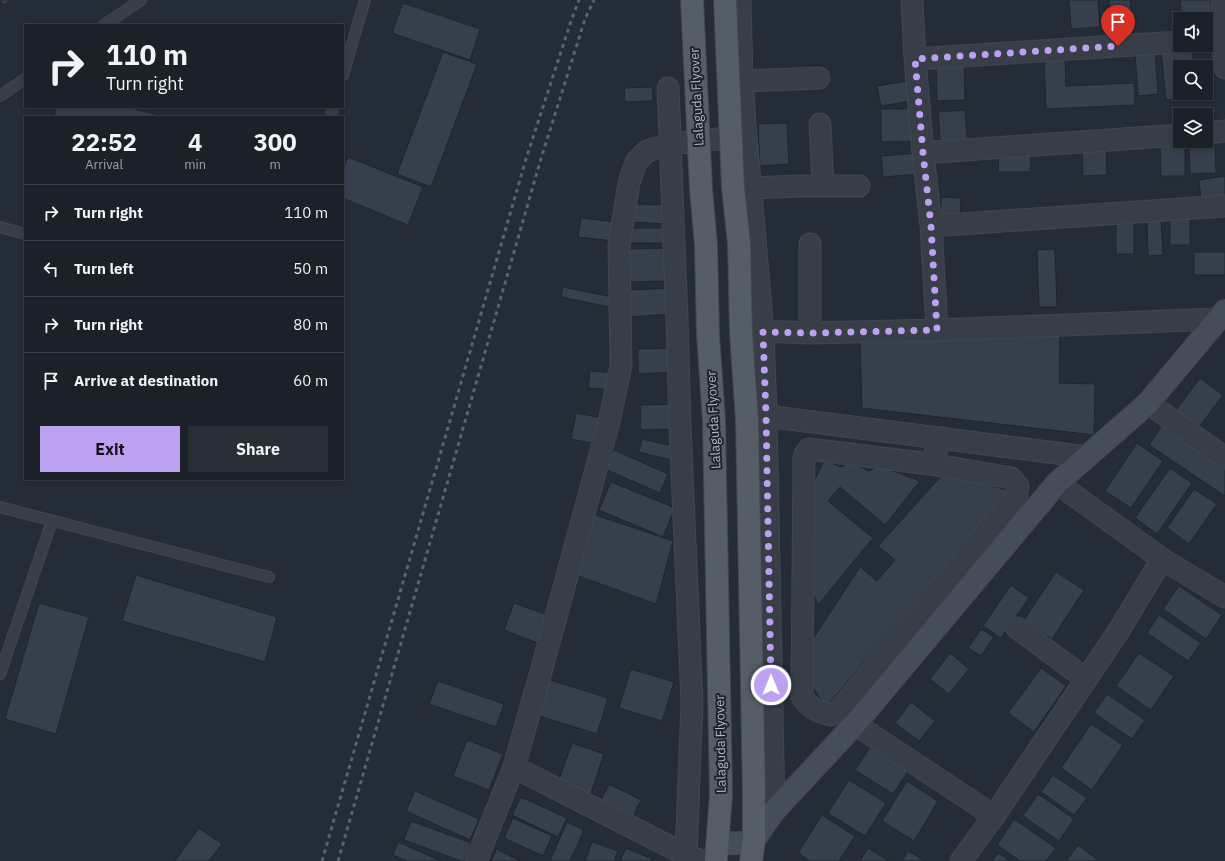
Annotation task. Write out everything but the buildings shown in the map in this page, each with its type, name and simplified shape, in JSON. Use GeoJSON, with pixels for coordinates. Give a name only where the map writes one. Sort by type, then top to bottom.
{"type":"FeatureCollection","features":[{"type":"Feature","properties":{"kind":"main road","name":"Lalaguda Flyover"},"geometry":{"type":"LineString","coordinates":[[692,0],[700,189],[706,245],[708,334],[714,421],[721,795],[717,851]]}},
{"type":"Feature","properties":{"kind":"main road"},"geometry":{"type":"LineString","coordinates":[[725,0],[733,188],[739,243],[741,333],[747,420],[754,795],[754,840],[751,861]]}},
{"type":"Feature","properties":{"kind":"main road"},"geometry":{"type":"LineString","coordinates":[[717,851],[732,844],[754,840],[774,810],[855,724],[1057,483],[1148,403],[1221,315]]}},
{"type":"Feature","properties":{"kind":"street"},"geometry":{"type":"LineString","coordinates":[[740,0],[742,81],[763,332],[774,810]]}},
{"type":"Feature","properties":{"kind":"street"},"geometry":{"type":"LineString","coordinates":[[1222,0],[1218,39],[1225,68]]}},
{"type":"Feature","properties":{"kind":"street"},"geometry":{"type":"LineString","coordinates":[[912,2],[915,59],[931,226],[937,330]]}},
{"type":"Feature","properties":{"kind":"street"},"geometry":{"type":"LineString","coordinates":[[915,59],[1173,42]]}},
{"type":"Feature","properties":{"kind":"street"},"geometry":{"type":"LineString","coordinates":[[742,81],[819,78]]}},
{"type":"Feature","properties":{"kind":"street"},"geometry":{"type":"LineString","coordinates":[[514,767],[694,858],[692,703],[668,88]]}},
{"type":"Feature","properties":{"kind":"street"},"geometry":{"type":"LineString","coordinates":[[820,124],[823,186]]}},
{"type":"Feature","properties":{"kind":"street"},"geometry":{"type":"LineString","coordinates":[[1213,133],[1225,132]]}},
{"type":"Feature","properties":{"kind":"street"},"geometry":{"type":"LineString","coordinates":[[923,153],[1173,135]]}},
{"type":"Feature","properties":{"kind":"street"},"geometry":{"type":"LineString","coordinates":[[476,861],[514,767],[604,440],[621,365],[619,245],[629,183],[636,162],[647,151],[670,144],[746,136]]}},
{"type":"Feature","properties":{"kind":"street"},"geometry":{"type":"LineString","coordinates":[[751,188],[859,186]]}},
{"type":"Feature","properties":{"kind":"street"},"geometry":{"type":"LineString","coordinates":[[931,226],[1225,206]]}},
{"type":"Feature","properties":{"kind":"street"},"geometry":{"type":"LineString","coordinates":[[810,244],[810,333]]}},
{"type":"Feature","properties":{"kind":"street"},"geometry":{"type":"LineString","coordinates":[[763,332],[810,333],[937,330],[1221,315]]}},
{"type":"Feature","properties":{"kind":"street"},"geometry":{"type":"LineString","coordinates":[[1148,403],[1225,458]]}},
{"type":"Feature","properties":{"kind":"street"},"geometry":{"type":"LineString","coordinates":[[766,416],[1087,457]]}},
{"type":"Feature","properties":{"kind":"street"},"geometry":{"type":"LineString","coordinates":[[930,464],[942,438]]}},
{"type":"Feature","properties":{"kind":"street"},"geometry":{"type":"LineString","coordinates":[[809,450],[930,464],[1011,478],[1018,486],[1017,495],[839,710],[831,715],[824,714],[806,703],[802,696],[804,456],[809,450]]}},
{"type":"Feature","properties":{"kind":"street"},"geometry":{"type":"LineString","coordinates":[[1057,483],[1162,559],[1225,597]]}},
{"type":"Feature","properties":{"kind":"street"},"geometry":{"type":"LineString","coordinates":[[962,861],[1118,632],[1162,559]]}},
{"type":"Feature","properties":{"kind":"street"},"geometry":{"type":"LineString","coordinates":[[1017,628],[1086,679]]}},
{"type":"Feature","properties":{"kind":"street"},"geometry":{"type":"LineString","coordinates":[[855,724],[994,816]]}},
{"type":"Feature","properties":{"kind":"lane"},"geometry":{"type":"LineString","coordinates":[[105,24],[141,0]]}},
{"type":"Feature","properties":{"kind":"lane"},"geometry":{"type":"LineString","coordinates":[[344,71],[365,0]]}},
{"type":"Feature","properties":{"kind":"lane"},"geometry":{"type":"LineString","coordinates":[[0,96],[24,80]]}},
{"type":"Feature","properties":{"kind":"lane"},"geometry":{"type":"LineString","coordinates":[[0,227],[24,234]]}},
{"type":"Feature","properties":{"kind":"lane"},"geometry":{"type":"LineString","coordinates":[[0,507],[269,577]]}},
{"type":"Feature","properties":{"kind":"lane"},"geometry":{"type":"LineString","coordinates":[[0,674],[52,521]]}},
{"type":"Feature","properties":{"kind":"railway"},"geometry":{"type":"LineString","coordinates":[[322,861],[526,159],[579,0]]}},
{"type":"Feature","properties":{"kind":"railway"},"geometry":{"type":"LineString","coordinates":[[338,861],[540,162],[585,19],[594,0]]}},
{"type":"Feature","properties":{"kind":"route"},"geometry":{"type":"LineString","coordinates":[[771,685],[763,332],[810,333],[937,330],[931,226],[915,59],[1118,46]]}}]}
